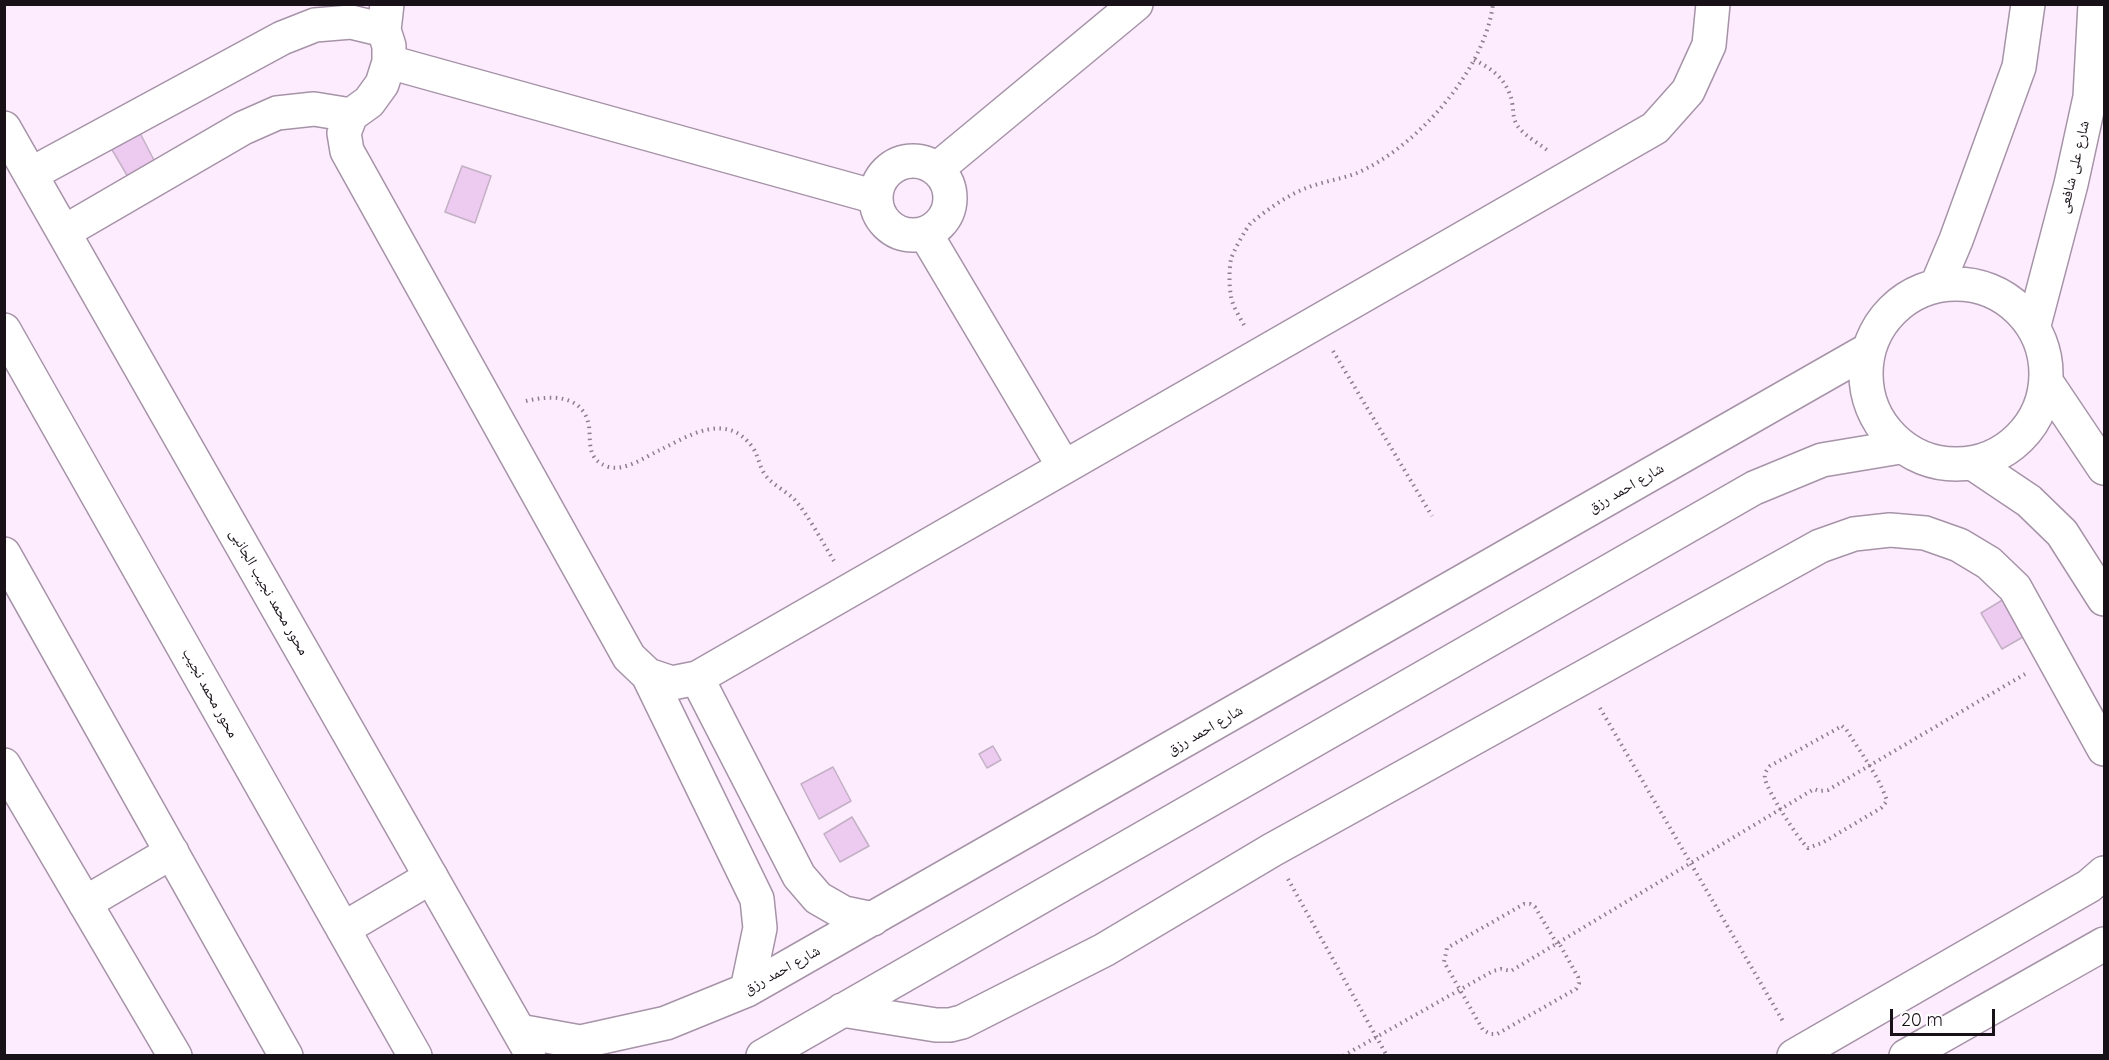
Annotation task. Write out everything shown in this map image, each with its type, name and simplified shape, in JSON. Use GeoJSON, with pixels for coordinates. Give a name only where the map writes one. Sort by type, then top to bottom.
{"type":"FeatureCollection","features":[{"type":"Feature","properties":{"kind":"street"},"geometry":{"type":"LineString","coordinates":[[937,169],[1136,4]]}},
{"type":"Feature","properties":{"kind":"street"},"geometry":{"type":"LineString","coordinates":[[648,675],[672,683],[697,678],[1654,128],[1688,91],[1709,45],[1713,4]]}},
{"type":"Feature","properties":{"kind":"street"},"geometry":{"type":"LineString","coordinates":[[1937,285],[1956,240],[2019,67],[2028,4]]}},
{"type":"Feature","properties":{"kind":"street","name":"شارع على شافعى"},"geometry":{"type":"LineString","coordinates":[[2034,326],[2071,184],[2090,97],[2095,4]]}},
{"type":"Feature","properties":{"kind":"street"},"geometry":{"type":"LineString","coordinates":[[31,174],[282,38],[315,25],[385,17],[389,62],[382,84],[376,93],[369,102],[351,115],[344,133],[347,152],[629,657],[648,675],[757,898],[760,928],[747,990]]}},
{"type":"Feature","properties":{"kind":"street"},"geometry":{"type":"LineString","coordinates":[[389,62],[876,197]]}},
{"type":"Feature","properties":{"kind":"street"},"geometry":{"type":"LineString","coordinates":[[64,232],[243,128],[278,113],[314,109],[351,115]]}},
{"type":"Feature","properties":{"kind":"street","name":"محور محمد نجيب الجانبى"},"geometry":{"type":"LineString","coordinates":[[4,128],[526,1043]]}},
{"type":"Feature","properties":{"kind":"street"},"geometry":{"type":"LineString","coordinates":[[911,161],[925,163],[937,169],[945,179],[950,191],[950,204],[946,217],[937,227],[911,236],[897,232],[885,223],[878,211],[876,197],[879,183],[887,172],[898,164],[911,161]]}},
{"type":"Feature","properties":{"kind":"street"},"geometry":{"type":"LineString","coordinates":[[925,233],[1064,467]]}},
{"type":"Feature","properties":{"kind":"street"},"geometry":{"type":"LineString","coordinates":[[1974,284],[2008,299],[2034,326],[2045,354],[2047,383],[2034,420],[2009,448],[1974,464],[1935,463],[1900,447],[1876,420],[1865,386],[1868,350],[1882,320],[1906,297],[1937,285],[1974,284]]}},
{"type":"Feature","properties":{"kind":"street","name":"محور محمد نجيب"},"geometry":{"type":"LineString","coordinates":[[4,330],[415,1056]]}},
{"type":"Feature","properties":{"kind":"street","name":"شارع احمد رزق"},"geometry":{"type":"LineString","coordinates":[[526,1043],[580,1042],[666,1023],[747,990],[1868,350]]}},
{"type":"Feature","properties":{"kind":"street"},"geometry":{"type":"LineString","coordinates":[[2047,383],[2104,468]]}},
{"type":"Feature","properties":{"kind":"street"},"geometry":{"type":"LineString","coordinates":[[763,1056],[1754,488],[1822,460],[1900,447]]}},
{"type":"Feature","properties":{"kind":"street"},"geometry":{"type":"LineString","coordinates":[[1974,464],[2029,501],[2062,533],[2104,599]]}},
{"type":"Feature","properties":{"kind":"street"},"geometry":{"type":"LineString","coordinates":[[842,1010],[936,1025],[962,1022],[1104,950],[1272,850],[1820,546],[1854,534],[1890,530],[1925,533],[1959,545],[1989,563],[2015,588],[2104,749]]}},
{"type":"Feature","properties":{"kind":"street"},"geometry":{"type":"LineString","coordinates":[[4,554],[286,1056]]}},
{"type":"Feature","properties":{"kind":"street"},"geometry":{"type":"LineString","coordinates":[[697,678],[799,876],[818,898],[844,913],[873,919]]}},
{"type":"Feature","properties":{"kind":"street"},"geometry":{"type":"LineString","coordinates":[[4,765],[176,1056]]}},
{"type":"Feature","properties":{"kind":"street"},"geometry":{"type":"LineString","coordinates":[[85,903],[172,852]]}},
{"type":"Feature","properties":{"kind":"street"},"geometry":{"type":"LineString","coordinates":[[1798,1054],[2089,886],[2104,873]]}},
{"type":"Feature","properties":{"kind":"street"},"geometry":{"type":"LineString","coordinates":[[343,929],[431,877]]}},
{"type":"Feature","properties":{"kind":"street"},"geometry":{"type":"LineString","coordinates":[[1906,1056],[2104,944]]}},
{"type":"Feature","properties":{"kind":"path"},"geometry":{"type":"LineString","coordinates":[[1258,355],[1231,297],[1231,259],[1249,225],[1280,202],[1308,187],[1358,173],[1402,146],[1438,110],[1462,80],[1491,25],[1494,4]]}},
{"type":"Feature","properties":{"kind":"path"},"geometry":{"type":"LineString","coordinates":[[1474,60],[1488,66],[1507,87],[1512,101],[1512,115],[1520,129],[1576,172]]}},
{"type":"Feature","properties":{"kind":"path"},"geometry":{"type":"LineString","coordinates":[[1316,322],[1432,516]]}},
{"type":"Feature","properties":{"kind":"path"},"geometry":{"type":"LineString","coordinates":[[492,410],[543,397],[558,397],[572,402],[583,412],[589,426],[590,450],[608,467],[621,468],[699,431],[715,427],[730,430],[744,438],[754,450],[767,478],[795,500],[852,589]]}},
{"type":"Feature","properties":{"kind":"path"},"geometry":{"type":"LineString","coordinates":[[1343,1056],[1493,971],[1502,969],[1511,971],[1814,789],[1828,790],[2054,657]]}},
{"type":"Feature","properties":{"kind":"path"},"geometry":{"type":"LineString","coordinates":[[1582,678],[1691,863],[1798,1054]]}},
{"type":"Feature","properties":{"kind":"path"},"geometry":{"type":"LineString","coordinates":[[1842,726],[1869,766],[1887,801],[1881,808],[1822,843],[1808,848],[1801,842],[1765,780],[1765,774],[1770,766],[1842,726]]}},
{"type":"Feature","properties":{"kind":"path"},"geometry":{"type":"LineString","coordinates":[[1272,850],[1388,1056]]}},
{"type":"Feature","properties":{"kind":"path"},"geometry":{"type":"LineString","coordinates":[[1524,904],[1534,907],[1558,943],[1578,976],[1579,982],[1575,989],[1497,1034],[1490,1034],[1483,1030],[1444,962],[1447,948],[1524,904]]}},
{"type":"Feature","properties":{"kind":"building"},"geometry":{"type":"Polygon","coordinates":[[[140,133],[155,162],[128,177],[111,148],[140,133]]]}},
{"type":"Feature","properties":{"kind":"building"},"geometry":{"type":"Polygon","coordinates":[[[462,166],[491,176],[475,223],[445,212],[462,166]]]}},
{"type":"Feature","properties":{"kind":"building"},"geometry":{"type":"Polygon","coordinates":[[[2009,596],[2030,633],[2002,649],[1981,613],[2009,596]]]}},
{"type":"Feature","properties":{"kind":"building"},"geometry":{"type":"Polygon","coordinates":[[[993,746],[1001,760],[987,768],[979,754],[993,746]]]}},
{"type":"Feature","properties":{"kind":"building"},"geometry":{"type":"Polygon","coordinates":[[[833,767],[851,801],[819,819],[801,784],[833,767]]]}},
{"type":"Feature","properties":{"kind":"building"},"geometry":{"type":"Polygon","coordinates":[[[852,817],[869,846],[840,862],[824,834],[852,817]]]}}]}
